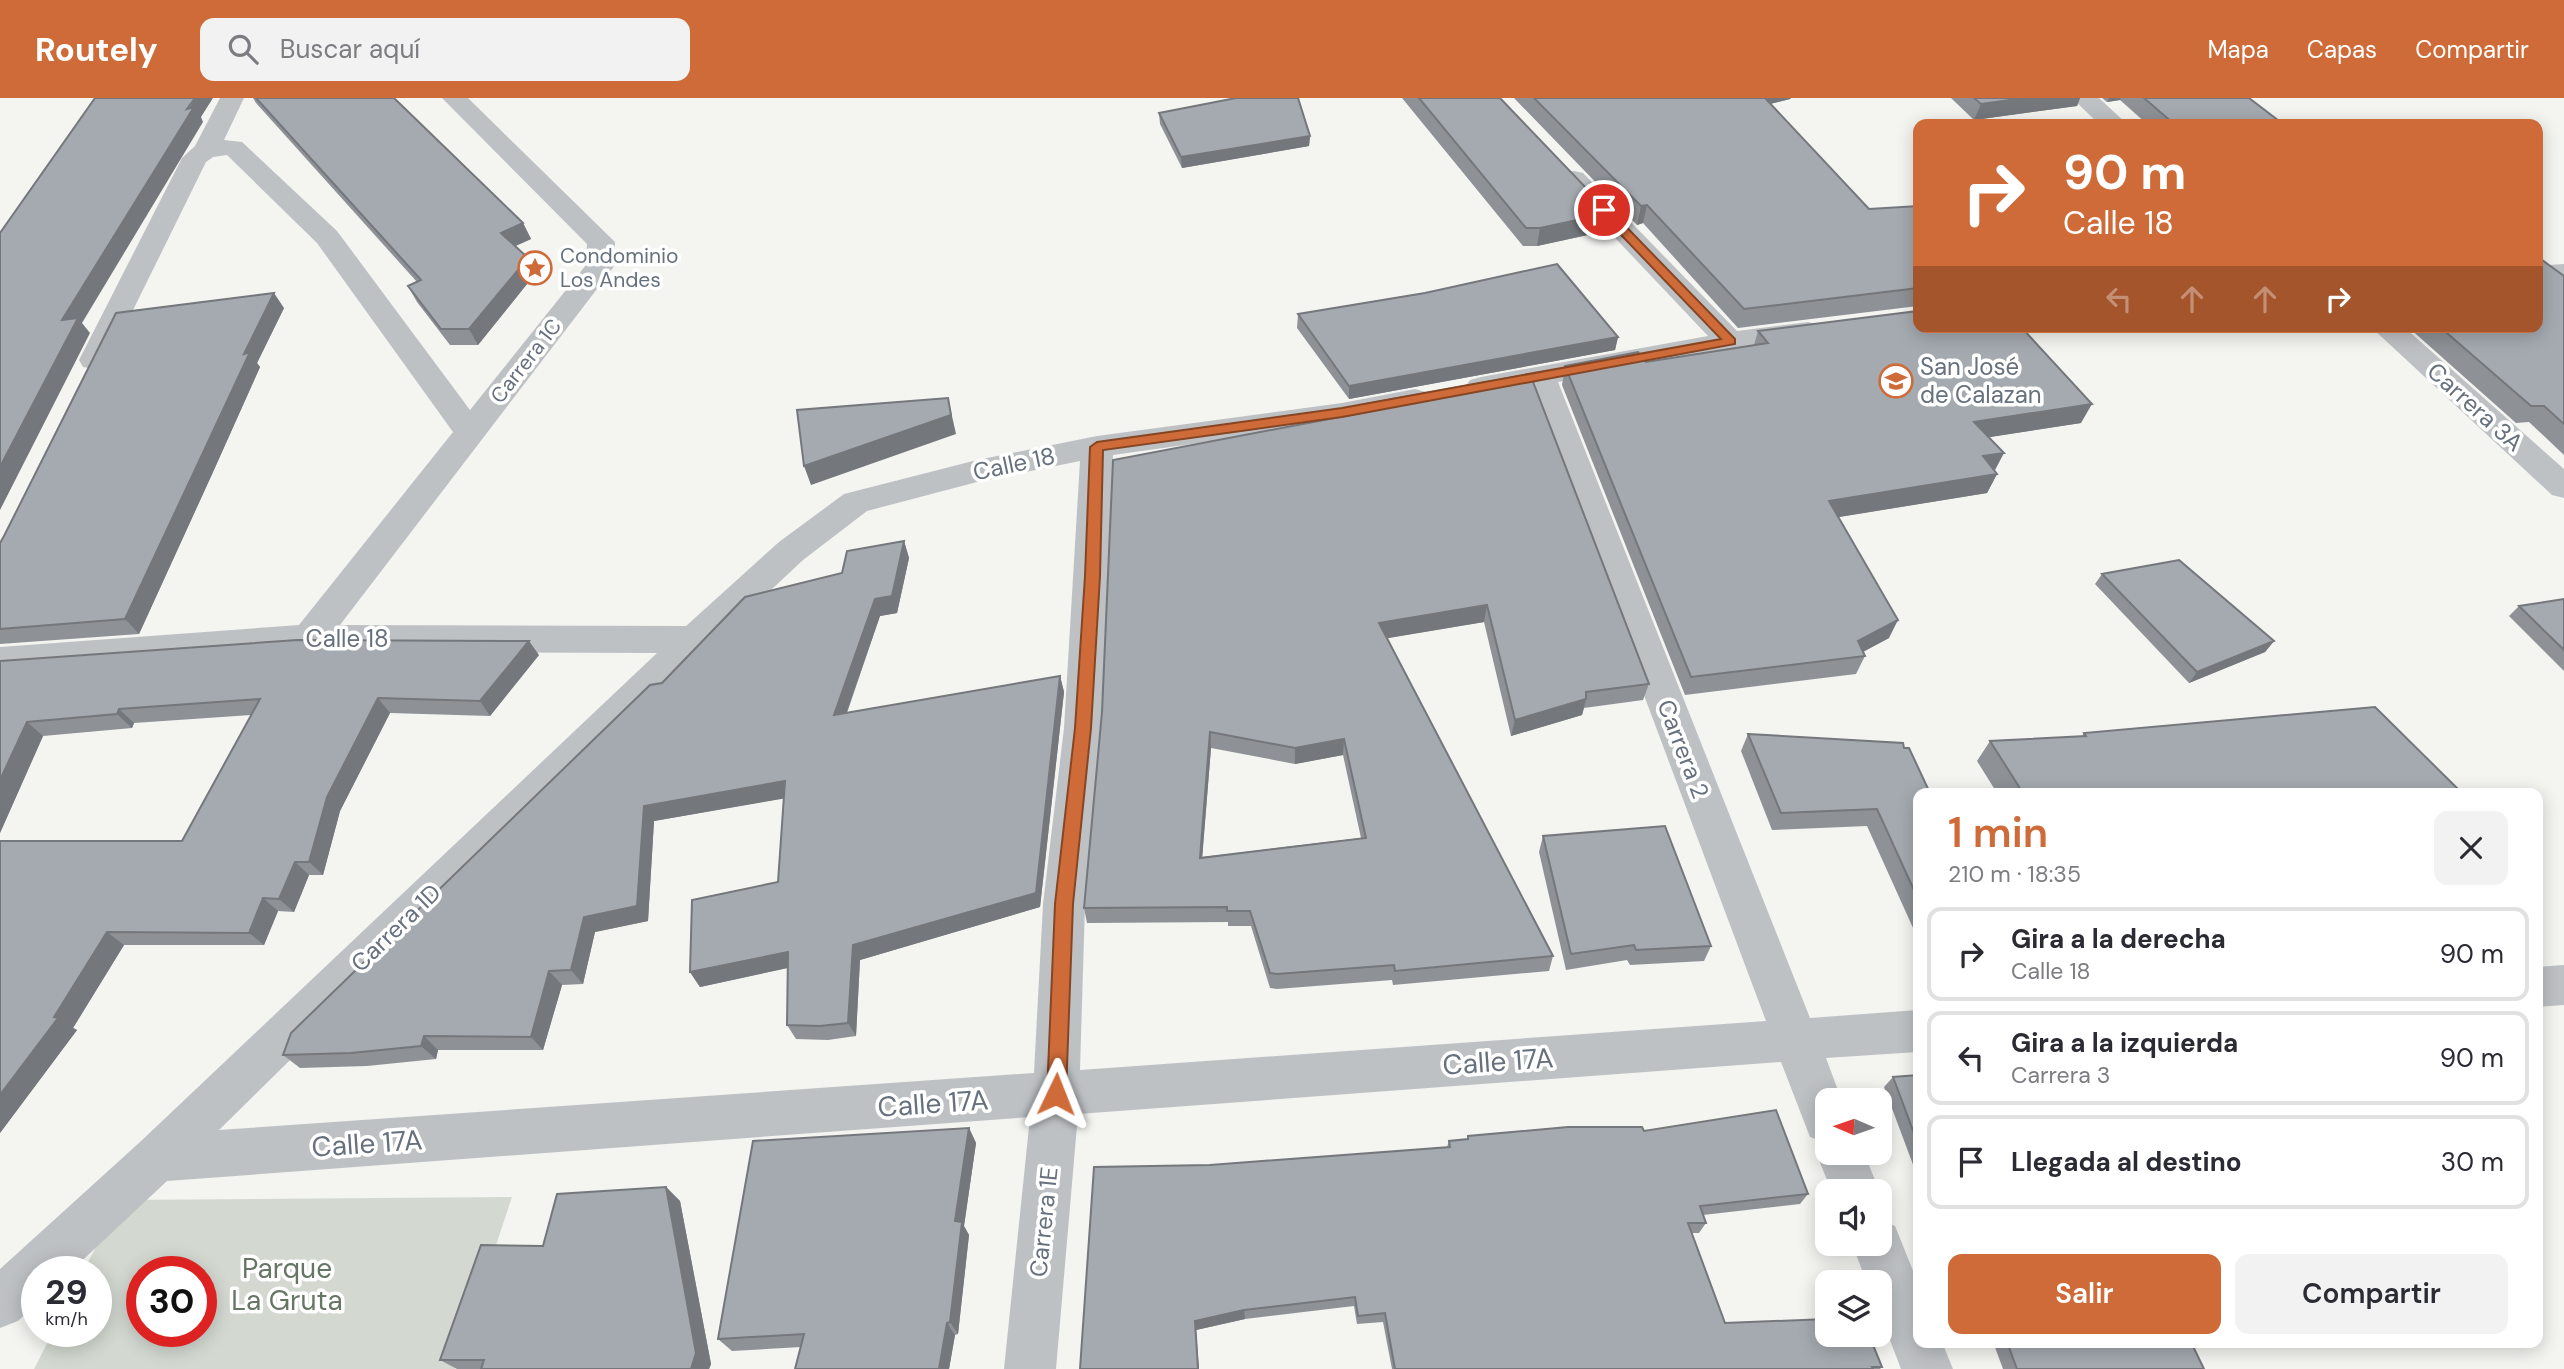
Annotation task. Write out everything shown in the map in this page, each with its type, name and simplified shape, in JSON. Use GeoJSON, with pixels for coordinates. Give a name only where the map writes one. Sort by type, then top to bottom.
{"type":"FeatureCollection","features":[{"type":"Feature","properties":{"kind":"street"},"geometry":{"type":"LineString","coordinates":[[85,379],[195,158],[206,150],[232,98]]}},
{"type":"Feature","properties":{"kind":"street","name":"Carrera 1C"},"geometry":{"type":"LineString","coordinates":[[309,638],[600,266],[601,242],[454,98]]}},
{"type":"Feature","properties":{"kind":"street"},"geometry":{"type":"LineString","coordinates":[[2084,98],[2108,119]]}},
{"type":"Feature","properties":{"kind":"street"},"geometry":{"type":"LineString","coordinates":[[206,150],[233,147],[327,237],[470,433]]}},
{"type":"Feature","properties":{"kind":"street"},"geometry":{"type":"LineString","coordinates":[[1552,156],[1730,341]]}},
{"type":"Feature","properties":{"kind":"street"},"geometry":{"type":"LineString","coordinates":[[2543,274],[2564,273]]}},
{"type":"Feature","properties":{"kind":"street","name":"Calle 18"},"geometry":{"type":"LineString","coordinates":[[791,551],[856,502],[977,471],[1097,447],[1342,413],[1730,341],[1838,328]]}},
{"type":"Feature","properties":{"kind":"street","name":"Carrera 3A"},"geometry":{"type":"LineString","coordinates":[[2393,333],[2564,487]]}},
{"type":"Feature","properties":{"kind":"street","name":"Carrera 2"},"geometry":{"type":"LineString","coordinates":[[1540,377],[1815,1092]]}},
{"type":"Feature","properties":{"kind":"street","name":"Carrera 1E"},"geometry":{"type":"LineString","coordinates":[[1030,1369],[1056,1094],[1064,904],[1083,728],[1093,576],[1097,447]]}},
{"type":"Feature","properties":{"kind":"street","name":"Carrera 1D"},"geometry":{"type":"LineString","coordinates":[[0,1303],[157,1158],[694,640],[791,551]]}},
{"type":"Feature","properties":{"kind":"street","name":"Calle 18"},"geometry":{"type":"LineString","coordinates":[[0,661],[309,638],[694,640]]}},
{"type":"Feature","properties":{"kind":"street"},"geometry":{"type":"LineString","coordinates":[[2543,987],[2564,985]]}},
{"type":"Feature","properties":{"kind":"street","name":"Calle 17A"},"geometry":{"type":"LineString","coordinates":[[157,1158],[1913,1031]]}},
{"type":"Feature","properties":{"kind":"street"},"geometry":{"type":"LineString","coordinates":[[1882,1256],[1913,1334]]}},
{"type":"Feature","properties":{"kind":"street"},"geometry":{"type":"LineString","coordinates":[[1919,1348],[1927,1369]]}},
{"type":"Feature","properties":{"kind":"green space","name":"Parque La Gruta"},"geometry":{"type":"Polygon","coordinates":[[[512,1197],[455,1369],[34,1369],[45,1347],[112,1347],[112,1256],[91,1256],[120,1200],[512,1197]]]}},
{"type":"Feature","properties":{"kind":"building"},"geometry":{"type":"Polygon","coordinates":[[[95,98],[195,98],[187,109],[194,107],[62,320],[78,318],[0,467],[0,233],[95,98]]]}},
{"type":"Feature","properties":{"kind":"building"},"geometry":{"type":"Polygon","coordinates":[[[256,98],[394,98],[523,223],[501,233],[528,258],[469,329],[441,329],[408,286],[421,280],[256,98]]]}},
{"type":"Feature","properties":{"kind":"building"},"geometry":{"type":"Polygon","coordinates":[[[1236,98],[1298,98],[1310,136],[1181,157],[1159,113],[1236,98]]]}},
{"type":"Feature","properties":{"kind":"building"},"geometry":{"type":"Polygon","coordinates":[[[1419,98],[1500,98],[1610,213],[1540,228],[1526,228],[1419,98]]]}},
{"type":"Feature","properties":{"kind":"building"},"geometry":{"type":"Polygon","coordinates":[[[1534,98],[1765,98],[1869,209],[1913,206],[1913,289],[1744,309],[1647,205],[1641,206],[1534,98]]]}},
{"type":"Feature","properties":{"kind":"building"},"geometry":{"type":"Polygon","coordinates":[[[1974,98],[2024,98],[1981,104],[1974,98]]]}},
{"type":"Feature","properties":{"kind":"building"},"geometry":{"type":"Polygon","coordinates":[[[2144,98],[2249,98],[2276,119],[2168,119],[2144,98]]]}},
{"type":"Feature","properties":{"kind":"building"},"geometry":{"type":"Polygon","coordinates":[[[2543,261],[2564,276],[2564,424],[2544,406],[2531,406],[2447,333],[2543,333],[2543,261]]]}},
{"type":"Feature","properties":{"kind":"building"},"geometry":{"type":"Polygon","coordinates":[[[1557,264],[1618,337],[1349,386],[1298,314],[1425,293],[1557,264]]]}},
{"type":"Feature","properties":{"kind":"building"},"geometry":{"type":"Polygon","coordinates":[[[274,293],[244,354],[250,352],[125,619],[0,629],[0,543],[116,313],[274,293]]]}},
{"type":"Feature","properties":{"kind":"building"},"geometry":{"type":"Polygon","coordinates":[[[1913,312],[1913,333],[2027,333],[2092,404],[1974,422],[2004,453],[1983,456],[1997,474],[1829,501],[1898,620],[1858,641],[1865,656],[1691,677],[1565,366],[1638,352],[1646,362],[1768,343],[1758,331],[1913,312]]]}},
{"type":"Feature","properties":{"kind":"building"},"geometry":{"type":"Polygon","coordinates":[[[1530,374],[1649,684],[1586,692],[1586,699],[1515,720],[1487,605],[1379,623],[1553,956],[1395,971],[1394,965],[1277,974],[1270,973],[1250,911],[1227,911],[1227,907],[1084,908],[1102,712],[1113,460],[1371,411],[1366,404],[1530,374]],[[1210,732],[1200,858],[1366,838],[1344,739],[1295,748],[1210,732]]]}},
{"type":"Feature","properties":{"kind":"building"},"geometry":{"type":"Polygon","coordinates":[[[948,398],[951,415],[804,466],[797,410],[948,398]]]}},
{"type":"Feature","properties":{"kind":"building"},"geometry":{"type":"Polygon","coordinates":[[[904,541],[892,596],[875,599],[834,715],[1060,676],[1036,893],[853,945],[848,1023],[787,1025],[788,952],[690,972],[692,900],[778,882],[785,781],[644,806],[637,906],[584,917],[571,970],[549,971],[531,1037],[424,1036],[421,1046],[351,1053],[283,1055],[291,1033],[650,685],[662,683],[745,597],[842,573],[847,551],[904,541]]]}},
{"type":"Feature","properties":{"kind":"building"},"geometry":{"type":"Polygon","coordinates":[[[2179,560],[2274,641],[2197,672],[2102,574],[2179,560]]]}},
{"type":"Feature","properties":{"kind":"building"},"geometry":{"type":"Polygon","coordinates":[[[2564,599],[2564,650],[2519,606],[2564,599]]]}},
{"type":"Feature","properties":{"kind":"building"},"geometry":{"type":"Polygon","coordinates":[[[297,640],[529,641],[480,701],[378,698],[327,797],[309,862],[295,862],[279,899],[263,898],[249,933],[107,932],[54,1017],[58,1018],[0,1095],[0,841],[182,841],[260,699],[119,709],[117,714],[27,722],[0,780],[0,661],[297,640]]]}},
{"type":"Feature","properties":{"kind":"building"},"geometry":{"type":"Polygon","coordinates":[[[2375,707],[2457,788],[2020,788],[1990,741],[2086,736],[2084,733],[2375,707]]]}},
{"type":"Feature","properties":{"kind":"building"},"geometry":{"type":"Polygon","coordinates":[[[1748,734],[1903,743],[1904,748],[1909,748],[1928,788],[1913,788],[1913,888],[1877,809],[1781,813],[1748,734]]]}},
{"type":"Feature","properties":{"kind":"building"},"geometry":{"type":"Polygon","coordinates":[[[1665,826],[1711,946],[1636,950],[1634,945],[1571,954],[1543,836],[1665,826]]]}},
{"type":"Feature","properties":{"kind":"building"},"geometry":{"type":"Polygon","coordinates":[[[1913,1075],[1913,1131],[1893,1077],[1913,1075]]]}},
{"type":"Feature","properties":{"kind":"building"},"geometry":{"type":"Polygon","coordinates":[[[1776,1110],[1808,1194],[1700,1206],[1706,1223],[1688,1223],[1725,1323],[1815,1319],[1815,1347],[1874,1347],[1882,1367],[1395,1369],[1385,1313],[1358,1316],[1355,1297],[1244,1310],[1195,1321],[1198,1369],[1080,1369],[1094,1167],[1210,1165],[1450,1147],[1449,1141],[1468,1139],[1468,1136],[1568,1127],[1642,1127],[1644,1131],[1776,1110]]]}},
{"type":"Feature","properties":{"kind":"building"},"geometry":{"type":"Polygon","coordinates":[[[969,1128],[955,1221],[962,1222],[950,1322],[947,1323],[939,1369],[795,1369],[804,1334],[718,1339],[753,1141],[969,1128]]]}},
{"type":"Feature","properties":{"kind":"building"},"geometry":{"type":"Polygon","coordinates":[[[666,1187],[696,1353],[691,1369],[481,1369],[484,1360],[440,1360],[481,1245],[543,1246],[557,1194],[666,1187]]]}},
{"type":"Feature","properties":{"kind":"building"},"geometry":{"type":"Polygon","coordinates":[[[2009,1348],[2194,1348],[2204,1369],[2017,1369],[2009,1348]]]}},
{"type":"Feature","properties":{"kind":"place","name":"Condominio Los Andes"},"geometry":{"type":"Point","coordinates":[535,268]}},
{"type":"Feature","properties":{"kind":"place","name":"San José de Calazan"},"geometry":{"type":"Point","coordinates":[1896,381]}},
{"type":"Feature","properties":{"kind":"route"},"geometry":{"type":"LineString","coordinates":[[1056,1094],[1064,904],[1083,728],[1093,576],[1097,447],[1342,413],[1730,341],[1604,210]]}}]}
